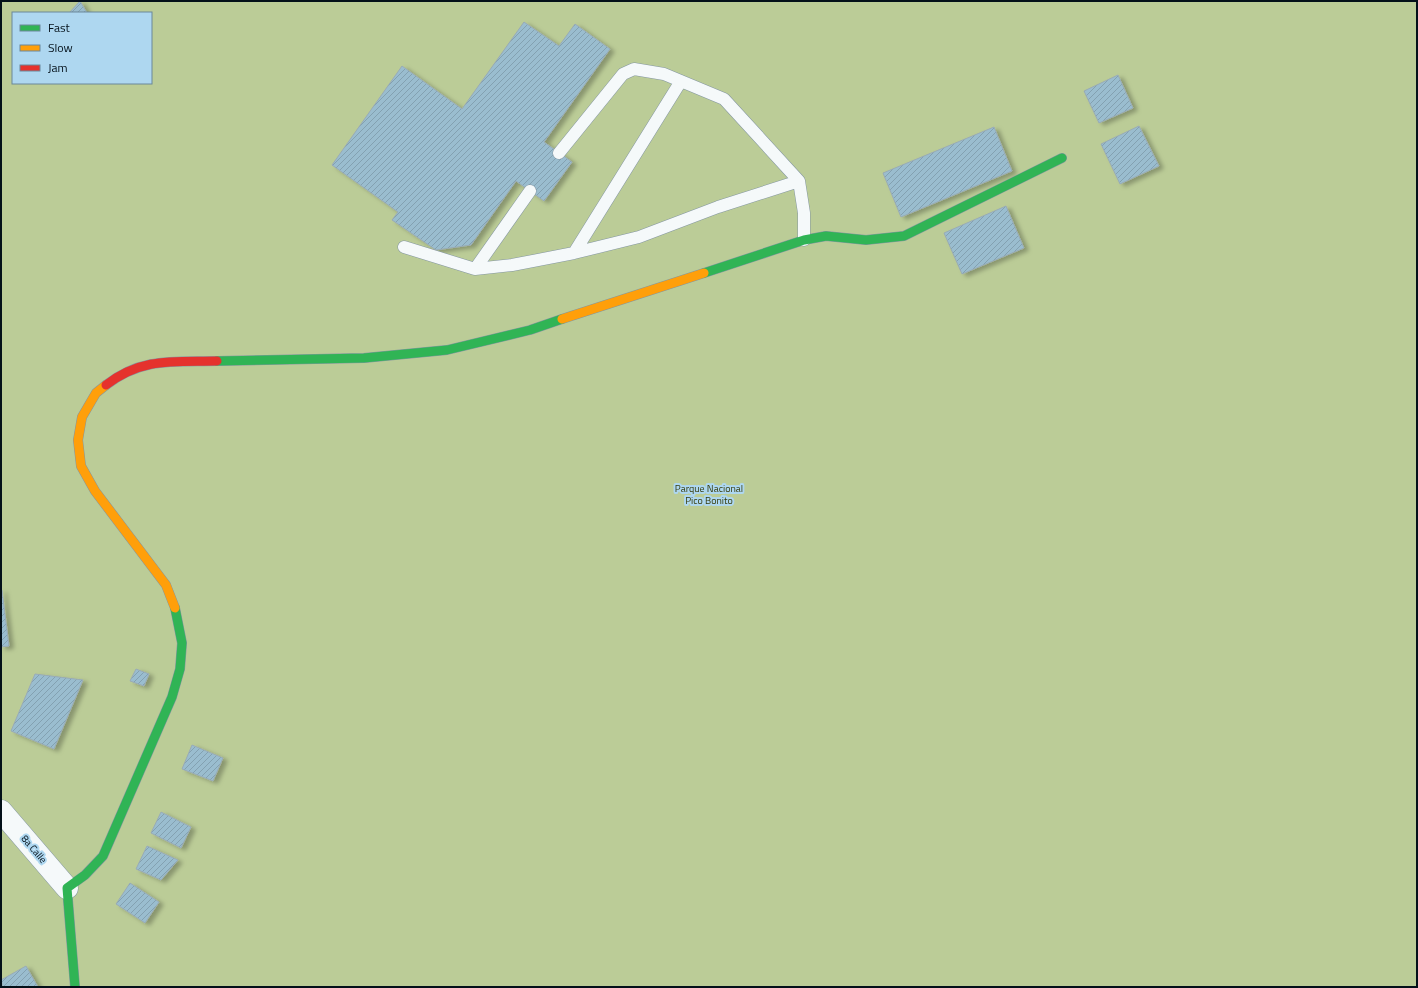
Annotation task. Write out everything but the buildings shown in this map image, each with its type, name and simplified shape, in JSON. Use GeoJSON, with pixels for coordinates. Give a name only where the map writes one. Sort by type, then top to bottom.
{"type":"FeatureCollection","features":[{"type":"Feature","properties":{"kind":"street"},"geometry":{"type":"LineString","coordinates":[[75,987],[67,888],[85,875],[103,856],[172,697],[180,669],[182,643],[177,612],[166,585],[95,491],[81,466],[78,440],[82,417],[96,393],[120,374],[152,362],[364,358],[447,350],[530,330],[804,240],[826,236],[866,240],[904,236],[1062,158]]}},
{"type":"Feature","properties":{"kind":"street","name":"8a Calle"},"geometry":{"type":"LineString","coordinates":[[1,811],[67,888]]}},
{"type":"Feature","properties":{"kind":"lane"},"geometry":{"type":"LineString","coordinates":[[559,153],[624,74],[634,69],[664,74],[724,99],[799,181],[804,213],[804,240]]}},
{"type":"Feature","properties":{"kind":"lane"},"geometry":{"type":"LineString","coordinates":[[574,253],[681,81]]}},
{"type":"Feature","properties":{"kind":"lane"},"geometry":{"type":"LineString","coordinates":[[404,247],[475,269],[512,265],[574,253],[638,237],[718,207],[799,181]]}},
{"type":"Feature","properties":{"kind":"lane"},"geometry":{"type":"LineString","coordinates":[[475,269],[530,191]]}},
{"type":"Feature","properties":{"kind":"green space","name":"Parque Nacional Pico Bonito"},"geometry":{"type":"Polygon","coordinates":[[[1,1],[1417,1],[1417,987],[1,987],[1,1]]]}},
{"type":"Feature","properties":{"kind":"traffic: fast"},"geometry":{"type":"LineString","coordinates":[[704,273],[804,240],[826,236],[866,240],[904,236],[1062,158]]}},
{"type":"Feature","properties":{"kind":"traffic: fast"},"geometry":{"type":"LineString","coordinates":[[217,361],[364,358],[447,350],[530,330],[562,319]]}},
{"type":"Feature","properties":{"kind":"traffic: fast"},"geometry":{"type":"LineString","coordinates":[[75,987],[67,888],[85,875],[103,856],[172,697],[180,669],[182,643],[175,608]]}},
{"type":"Feature","properties":{"kind":"traffic: slow"},"geometry":{"type":"LineString","coordinates":[[562,319],[704,273]]}},
{"type":"Feature","properties":{"kind":"traffic: slow"},"geometry":{"type":"LineString","coordinates":[[106,385],[96,393],[82,417],[78,440],[81,466],[95,491],[166,585],[175,608]]}},
{"type":"Feature","properties":{"kind":"traffic: jam"},"geometry":{"type":"LineString","coordinates":[[106,385],[119,376],[146,365],[172,362],[217,361]]}}]}
